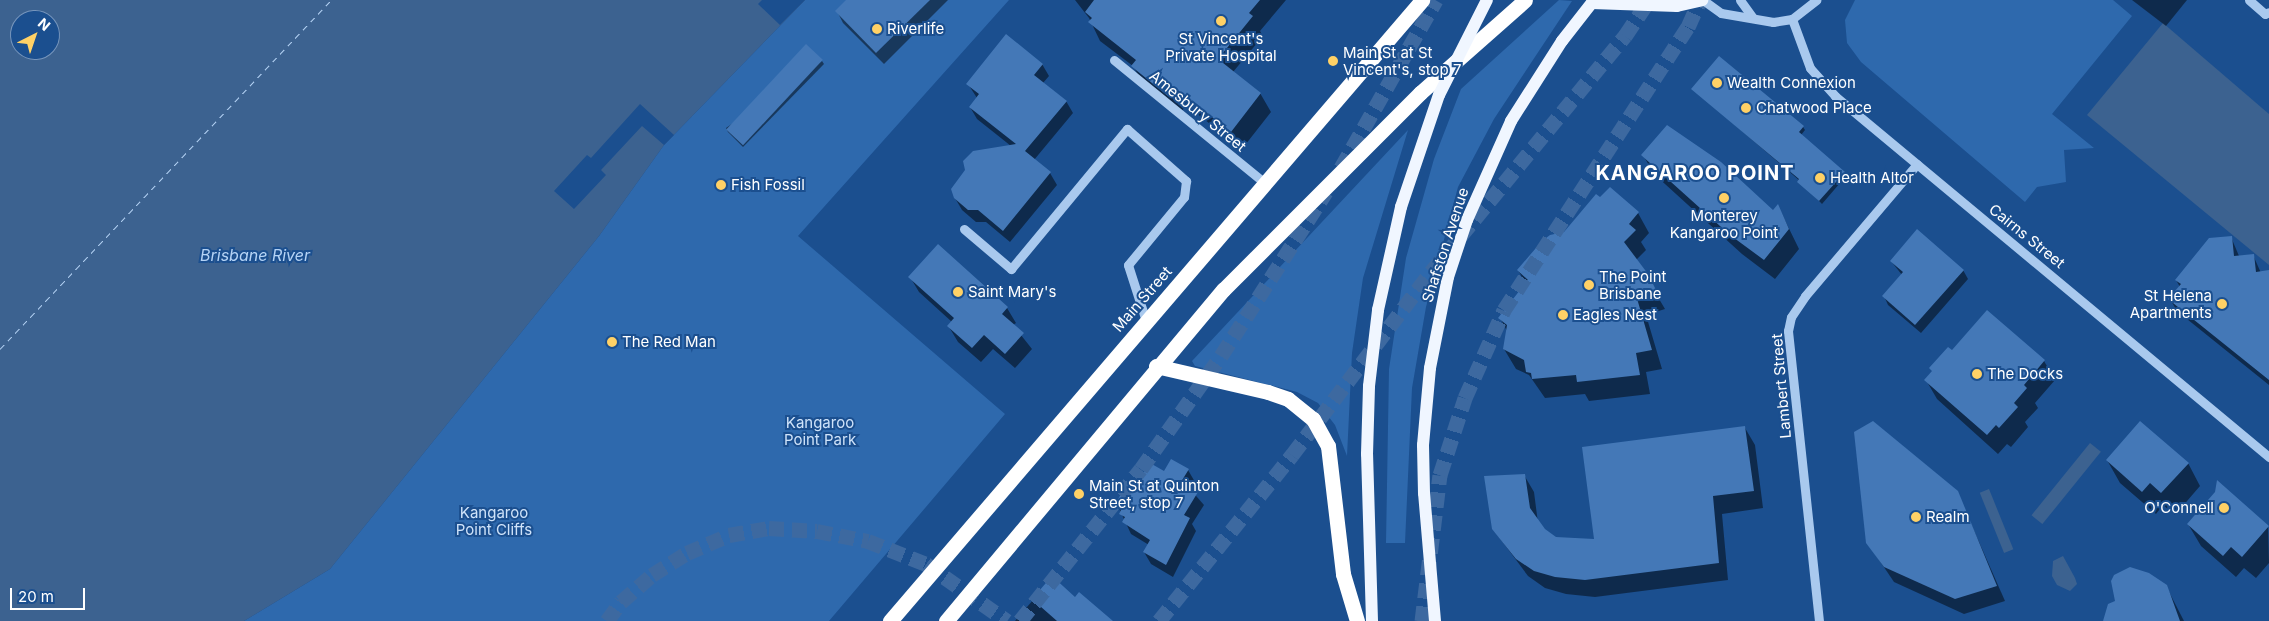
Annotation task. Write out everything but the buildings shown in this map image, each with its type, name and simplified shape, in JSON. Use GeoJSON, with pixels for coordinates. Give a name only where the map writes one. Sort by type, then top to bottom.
{"type":"FeatureCollection","features":[{"type":"Feature","properties":{"kind":"highway","name":"Main Street"},"geometry":{"type":"LineString","coordinates":[[890,621],[1422,0]]}},
{"type":"Feature","properties":{"kind":"highway"},"geometry":{"type":"LineString","coordinates":[[946,621],[1156,366],[1223,290],[1420,93],[1525,0]]}},
{"type":"Feature","properties":{"kind":"highway"},"geometry":{"type":"LineString","coordinates":[[1156,366],[1268,392],[1288,399],[1313,419],[1328,446],[1343,574],[1357,621]]}},
{"type":"Feature","properties":{"kind":"main road"},"geometry":{"type":"LineString","coordinates":[[1372,621],[1367,454],[1369,386],[1378,310],[1401,207],[1439,95],[1488,0]]}},
{"type":"Feature","properties":{"kind":"main road"},"geometry":{"type":"LineString","coordinates":[[1593,1],[1677,6],[1703,0]]}},
{"type":"Feature","properties":{"kind":"main road","name":"Shafston Avenue"},"geometry":{"type":"LineString","coordinates":[[1435,621],[1424,493],[1423,445],[1430,368],[1448,277],[1467,220],[1511,122],[1562,40],[1593,1]]}},
{"type":"Feature","properties":{"kind":"street"},"geometry":{"type":"LineString","coordinates":[[1703,0],[1721,13],[1773,22],[1792,19],[1816,0]]}},
{"type":"Feature","properties":{"kind":"street"},"geometry":{"type":"LineString","coordinates":[[1740,0],[1754,18]]}},
{"type":"Feature","properties":{"kind":"street"},"geometry":{"type":"LineString","coordinates":[[2249,0],[2265,14],[2269,12]]}},
{"type":"Feature","properties":{"kind":"street","name":"Cairns Street"},"geometry":{"type":"LineString","coordinates":[[1792,19],[1810,68],[1820,80],[1917,164],[2269,457]]}},
{"type":"Feature","properties":{"kind":"street","name":"Amesbury Street"},"geometry":{"type":"LineString","coordinates":[[1114,60],[1265,182]]}},
{"type":"Feature","properties":{"kind":"street"},"geometry":{"type":"LineString","coordinates":[[964,228],[1011,269],[1127,129],[1186,181],[1184,197],[1128,265],[1146,321]]}},
{"type":"Feature","properties":{"kind":"street","name":"Lambert Street"},"geometry":{"type":"LineString","coordinates":[[1819,621],[1788,331],[1791,317],[1804,296],[1917,164]]}},
{"type":"Feature","properties":{"kind":"green space"},"geometry":{"type":"Polygon","coordinates":[[[805,0],[1009,0],[798,236],[1005,414],[829,621],[244,621],[330,569],[599,236],[664,145],[805,0]]]}},
{"type":"Feature","properties":{"kind":"green space"},"geometry":{"type":"Polygon","coordinates":[[[1559,0],[1572,1],[1494,119],[1458,187],[1426,307],[1412,388],[1405,543],[1386,543],[1389,369],[1406,258],[1434,159],[1461,89],[1559,0]]]}},
{"type":"Feature","properties":{"kind":"green space"},"geometry":{"type":"Polygon","coordinates":[[[1855,0],[2113,0],[2132,16],[2052,114],[2094,148],[2064,150],[2066,182],[2037,187],[2025,202],[1861,62],[1847,43],[1845,20],[1855,0]]]}},
{"type":"Feature","properties":{"kind":"green space"},"geometry":{"type":"Polygon","coordinates":[[[1408,130],[1363,278],[1352,353],[1347,456],[1335,425],[1318,403],[1297,392],[1195,366],[1192,361],[1408,130]]]}},
{"type":"Feature","properties":{"kind":"water","name":"Brisbane River"},"geometry":{"type":"Polygon","coordinates":[[[0,0],[805,0],[664,145],[599,236],[330,569],[244,621],[0,621],[0,0]]]}},
{"type":"Feature","properties":{"kind":"water"},"geometry":{"type":"Polygon","coordinates":[[[2163,23],[2269,114],[2269,265],[2087,115],[2163,23]]]}},
{"type":"Feature","properties":{"kind":"water"},"geometry":{"type":"Polygon","coordinates":[[[2090,443],[2101,452],[2042,524],[2031,515],[2090,443]]]}},
{"type":"Feature","properties":{"kind":"water"},"geometry":{"type":"Polygon","coordinates":[[[1989,489],[2013,549],[2004,553],[1980,493],[1989,489]]]}},
{"type":"Feature","properties":{"kind":"water"},"geometry":{"type":"Polygon","coordinates":[[[2063,556],[2077,584],[2070,591],[2057,585],[2052,576],[2053,561],[2063,556]]]}},
{"type":"Feature","properties":{"kind":"pier"},"geometry":{"type":"Polygon","coordinates":[[[762,0],[805,0],[780,25],[758,4],[762,0]]]}},
{"type":"Feature","properties":{"kind":"pier"},"geometry":{"type":"Polygon","coordinates":[[[640,104],[674,135],[664,145],[642,126],[601,170],[606,175],[574,209],[554,191],[587,155],[591,158],[640,104]]]}},
{"type":"Feature","properties":{"kind":"ferry route"},"geometry":{"type":"LineString","coordinates":[[0,349],[331,0]]}},
{"type":"Feature","properties":{"kind":"tunnel"},"geometry":{"type":"LineString","coordinates":[[1341,168],[1436,0]]}},
{"type":"Feature","properties":{"kind":"tunnel"},"geometry":{"type":"LineString","coordinates":[[1159,621],[1292,455],[1431,272],[1625,36],[1649,0]]}},
{"type":"Feature","properties":{"kind":"tunnel"},"geometry":{"type":"LineString","coordinates":[[1422,621],[1440,475],[1465,398],[1504,310],[1688,27],[1700,0]]}},
{"type":"Feature","properties":{"kind":"tunnel"},"geometry":{"type":"LineString","coordinates":[[1020,621],[1141,469],[1221,356],[1326,192]]}},
{"type":"Feature","properties":{"kind":"tunnel"},"geometry":{"type":"LineString","coordinates":[[607,621],[621,602],[652,575],[687,553],[729,535],[769,528],[817,531],[868,541],[926,564],[1007,621]]}},
{"type":"Feature","properties":{"kind":"place","name":"St Vincent's Private Hospital"},"geometry":{"type":"Point","coordinates":[1221,21]}},
{"type":"Feature","properties":{"kind":"place","name":"Riverlife"},"geometry":{"type":"Point","coordinates":[877,29]}},
{"type":"Feature","properties":{"kind":"place","name":"Main St at St Vincent's, stop 7"},"geometry":{"type":"Point","coordinates":[1333,61]}},
{"type":"Feature","properties":{"kind":"place","name":"Wealth Connexion"},"geometry":{"type":"Point","coordinates":[1717,83]}},
{"type":"Feature","properties":{"kind":"place","name":"Chatwood Place"},"geometry":{"type":"Point","coordinates":[1746,108]}},
{"type":"Feature","properties":{"kind":"place","name":"Health Altor"},"geometry":{"type":"Point","coordinates":[1820,178]}},
{"type":"Feature","properties":{"kind":"place","name":"Fish Fossil"},"geometry":{"type":"Point","coordinates":[721,185]}},
{"type":"Feature","properties":{"kind":"place","name":"Monterey Kangaroo Point"},"geometry":{"type":"Point","coordinates":[1724,198]}},
{"type":"Feature","properties":{"kind":"place","name":"The Point Brisbane"},"geometry":{"type":"Point","coordinates":[1589,285]}},
{"type":"Feature","properties":{"kind":"place","name":"Saint Mary's"},"geometry":{"type":"Point","coordinates":[958,292]}},
{"type":"Feature","properties":{"kind":"place","name":"St Helena Apartments"},"geometry":{"type":"Point","coordinates":[2222,304]}},
{"type":"Feature","properties":{"kind":"place","name":"Eagles Nest"},"geometry":{"type":"Point","coordinates":[1563,315]}},
{"type":"Feature","properties":{"kind":"place","name":"The Red Man"},"geometry":{"type":"Point","coordinates":[612,342]}},
{"type":"Feature","properties":{"kind":"place","name":"The Docks"},"geometry":{"type":"Point","coordinates":[1977,374]}},
{"type":"Feature","properties":{"kind":"place","name":"Main St at Quinton Street, stop 7"},"geometry":{"type":"Point","coordinates":[1079,494]}},
{"type":"Feature","properties":{"kind":"place","name":"O'Connell"},"geometry":{"type":"Point","coordinates":[2224,508]}},
{"type":"Feature","properties":{"kind":"place","name":"Realm"},"geometry":{"type":"Point","coordinates":[1916,517]}},
{"type":"Feature","properties":{"kind":"district","name":"KANGAROO POINT"},"geometry":{"type":"Point","coordinates":[1695,173]}},
{"type":"Feature","properties":{"kind":"park label","name":"Kangaroo Point Park"},"geometry":{"type":"Point","coordinates":[820,430]}},
{"type":"Feature","properties":{"kind":"park label","name":"Kangaroo Point Cliffs"},"geometry":{"type":"Point","coordinates":[494,520]}}]}
